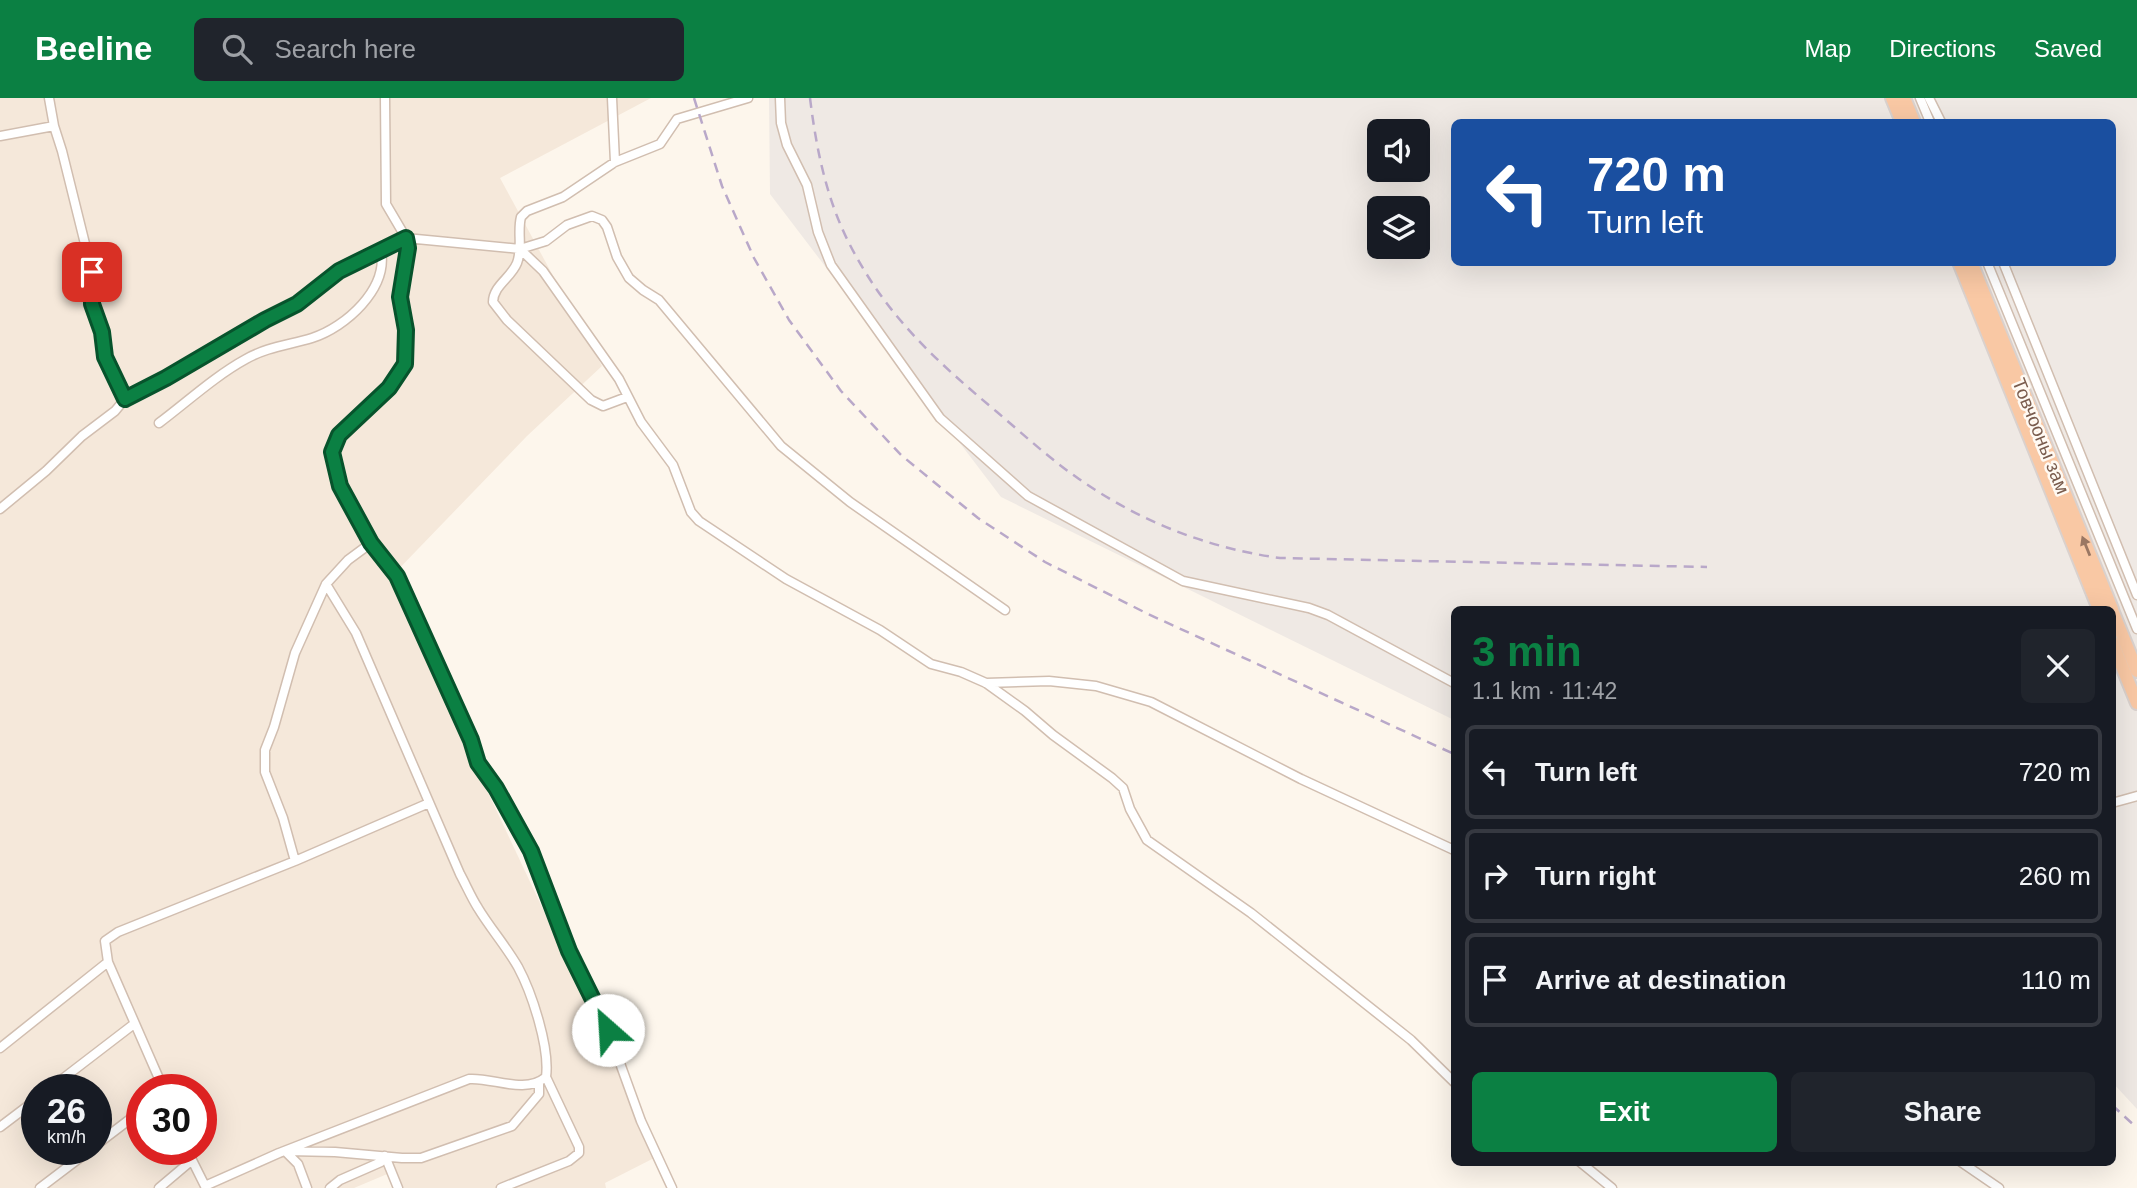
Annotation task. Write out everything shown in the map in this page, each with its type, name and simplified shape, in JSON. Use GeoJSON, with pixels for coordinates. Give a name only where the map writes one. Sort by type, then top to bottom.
{"type":"FeatureCollection","features":[{"type":"Feature","properties":{"kind":"highway"},"geometry":{"type":"LineString","coordinates":[[1892,98],[1901,119]]}},
{"type":"Feature","properties":{"kind":"highway"},"geometry":{"type":"LineString","coordinates":[[1904,98],[1913,119]]}},
{"type":"Feature","properties":{"kind":"highway","name":"Товчооны зам"},"geometry":{"type":"LineString","coordinates":[[1961,266],[2098,606]]}},
{"type":"Feature","properties":{"kind":"highway","name":"Товчооны зам"},"geometry":{"type":"LineString","coordinates":[[1973,266],[2110,606]]}},
{"type":"Feature","properties":{"kind":"highway","name":"Товчооны зам"},"geometry":{"type":"LineString","coordinates":[[2116,620],[2137,671]]}},
{"type":"Feature","properties":{"kind":"highway"},"geometry":{"type":"LineString","coordinates":[[2116,652],[2137,703]]}},
{"type":"Feature","properties":{"kind":"street"},"geometry":{"type":"LineString","coordinates":[[50,98],[54,126],[92,272],[92,304],[102,332],[105,357],[125,399]]}},
{"type":"Feature","properties":{"kind":"street"},"geometry":{"type":"LineString","coordinates":[[385,98],[386,204],[406,238],[408,248],[400,297],[406,330],[405,364],[389,388],[339,435],[332,452],[340,486],[371,543],[397,576],[471,740],[478,763],[496,788],[531,851],[569,951],[608,1030],[642,1121],[672,1188]]}},
{"type":"Feature","properties":{"kind":"street"},"geometry":{"type":"LineString","coordinates":[[612,98],[615,162]]}},
{"type":"Feature","properties":{"kind":"street"},"geometry":{"type":"LineString","coordinates":[[627,397],[609,404],[597,404],[498,310],[493,297],[516,266],[520,249],[521,217],[527,211],[564,197],[615,162],[660,144],[677,119],[748,98]]}},
{"type":"Feature","properties":{"kind":"street"},"geometry":{"type":"LineString","coordinates":[[779,98],[781,123],[787,145],[807,185],[818,232],[831,265],[940,418],[1028,496],[1182,581],[1319,612],[1451,681]]}},
{"type":"Feature","properties":{"kind":"street"},"geometry":{"type":"LineString","coordinates":[[1920,98],[1929,119]]}},
{"type":"Feature","properties":{"kind":"street"},"geometry":{"type":"LineString","coordinates":[[1929,98],[1940,119]]}},
{"type":"Feature","properties":{"kind":"street"},"geometry":{"type":"LineString","coordinates":[[0,136],[54,126]]}},
{"type":"Feature","properties":{"kind":"street"},"geometry":{"type":"LineString","coordinates":[[0,509],[46,471],[82,436],[115,411],[125,399],[297,304],[339,271],[406,238],[520,249],[546,241],[567,225],[592,216],[602,220],[607,227],[617,257],[629,278],[659,300],[781,446],[850,502],[1005,610]]}},
{"type":"Feature","properties":{"kind":"street"},"geometry":{"type":"LineString","coordinates":[[520,249],[543,271],[619,379],[641,422],[673,465],[691,512],[711,532],[786,579],[880,630],[931,664],[961,672],[986,683],[1025,711],[1123,788],[1130,809],[1147,840],[1251,912],[1410,1040],[1451,1079]]}},
{"type":"Feature","properties":{"kind":"street"},"geometry":{"type":"LineString","coordinates":[[159,424],[242,361],[263,350],[320,334],[349,315],[368,297],[377,282],[383,263],[381,251]]}},
{"type":"Feature","properties":{"kind":"street"},"geometry":{"type":"LineString","coordinates":[[1989,266],[2137,629]]}},
{"type":"Feature","properties":{"kind":"street"},"geometry":{"type":"LineString","coordinates":[[2005,266],[2137,595]]}},
{"type":"Feature","properties":{"kind":"street"},"geometry":{"type":"LineString","coordinates":[[295,861],[283,818],[265,772],[265,750],[295,653],[326,584],[348,560],[371,543]]}},
{"type":"Feature","properties":{"kind":"street"},"geometry":{"type":"LineString","coordinates":[[285,1151],[421,1158],[484,1138],[512,1126],[539,1094],[548,1064],[543,1035],[519,968],[477,908],[356,633],[326,584]]}},
{"type":"Feature","properties":{"kind":"street"},"geometry":{"type":"LineString","coordinates":[[986,683],[1049,681],[1096,686],[1151,702],[1301,779],[1451,849]]}},
{"type":"Feature","properties":{"kind":"street"},"geometry":{"type":"LineString","coordinates":[[2116,802],[2137,796]]}},
{"type":"Feature","properties":{"kind":"street"},"geometry":{"type":"LineString","coordinates":[[157,1074],[108,962],[105,941],[118,932],[295,861],[429,803]]}},
{"type":"Feature","properties":{"kind":"street"},"geometry":{"type":"LineString","coordinates":[[0,1048],[108,962]]}},
{"type":"Feature","properties":{"kind":"street"},"geometry":{"type":"LineString","coordinates":[[69,1074],[134,1024]]}},
{"type":"Feature","properties":{"kind":"street"},"geometry":{"type":"LineString","coordinates":[[193,1165],[206,1187],[285,1151],[469,1079],[480,1078],[496,1083],[542,1080]]}},
{"type":"Feature","properties":{"kind":"street"},"geometry":{"type":"LineString","coordinates":[[501,1188],[569,1161],[579,1153],[579,1147],[542,1080]]}},
{"type":"Feature","properties":{"kind":"street"},"geometry":{"type":"LineString","coordinates":[[0,1127],[21,1111]]}},
{"type":"Feature","properties":{"kind":"street"},"geometry":{"type":"LineString","coordinates":[[112,1133],[126,1122]]}},
{"type":"Feature","properties":{"kind":"street"},"geometry":{"type":"LineString","coordinates":[[285,1151],[298,1164],[307,1188]]}},
{"type":"Feature","properties":{"kind":"street"},"geometry":{"type":"LineString","coordinates":[[330,1188],[381,1161],[385,1156]]}},
{"type":"Feature","properties":{"kind":"street"},"geometry":{"type":"LineString","coordinates":[[385,1156],[398,1188]]}},
{"type":"Feature","properties":{"kind":"street"},"geometry":{"type":"LineString","coordinates":[[40,1188],[70,1165]]}},
{"type":"Feature","properties":{"kind":"street"},"geometry":{"type":"LineString","coordinates":[[159,1188],[186,1165]]}},
{"type":"Feature","properties":{"kind":"street"},"geometry":{"type":"LineString","coordinates":[[1585,1166],[1612,1188]]}},
{"type":"Feature","properties":{"kind":"street"},"geometry":{"type":"LineString","coordinates":[[1967,1166],[1999,1188]]}},
{"type":"Feature","properties":{"kind":"shaded area"},"geometry":{"type":"Polygon","coordinates":[[[0,98],[651,98],[500,178],[602,366],[527,436],[391,577],[483,782],[612,1056],[662,1154],[605,1183],[606,1188],[400,1188],[392,1172],[354,1188],[0,1188],[0,98]]]}},
{"type":"Feature","properties":{"kind":"shaded area"},"geometry":{"type":"Polygon","coordinates":[[[769,98],[2137,98],[2137,1109],[2116,1086],[2116,606],[1451,606],[1451,719],[1001,497],[770,194],[769,98]]]}},
{"type":"Feature","properties":{"kind":"railway"},"geometry":{"type":"LineString","coordinates":[[694,98],[722,186],[754,258],[789,320],[841,391],[901,455],[978,518],[1045,562],[1148,614],[1451,753]]}},
{"type":"Feature","properties":{"kind":"railway"},"geometry":{"type":"LineString","coordinates":[[810,98],[815,135],[834,207],[848,241],[878,292],[913,335],[953,374],[1037,447],[1079,479],[1125,508],[1200,540],[1280,558],[1707,567]]}},
{"type":"Feature","properties":{"kind":"railway"},"geometry":{"type":"LineString","coordinates":[[2116,1109],[2137,1128]]}},
{"type":"Feature","properties":{"kind":"route"},"geometry":{"type":"LineString","coordinates":[[92,272],[92,304],[102,332],[105,357],[125,399],[297,304],[339,271],[406,238],[408,248],[400,297],[406,330],[405,364],[389,388],[339,435],[332,452],[335,468],[340,486],[371,543],[397,576],[471,740],[478,763],[496,788],[531,851],[569,951],[608,1030]]}}]}
